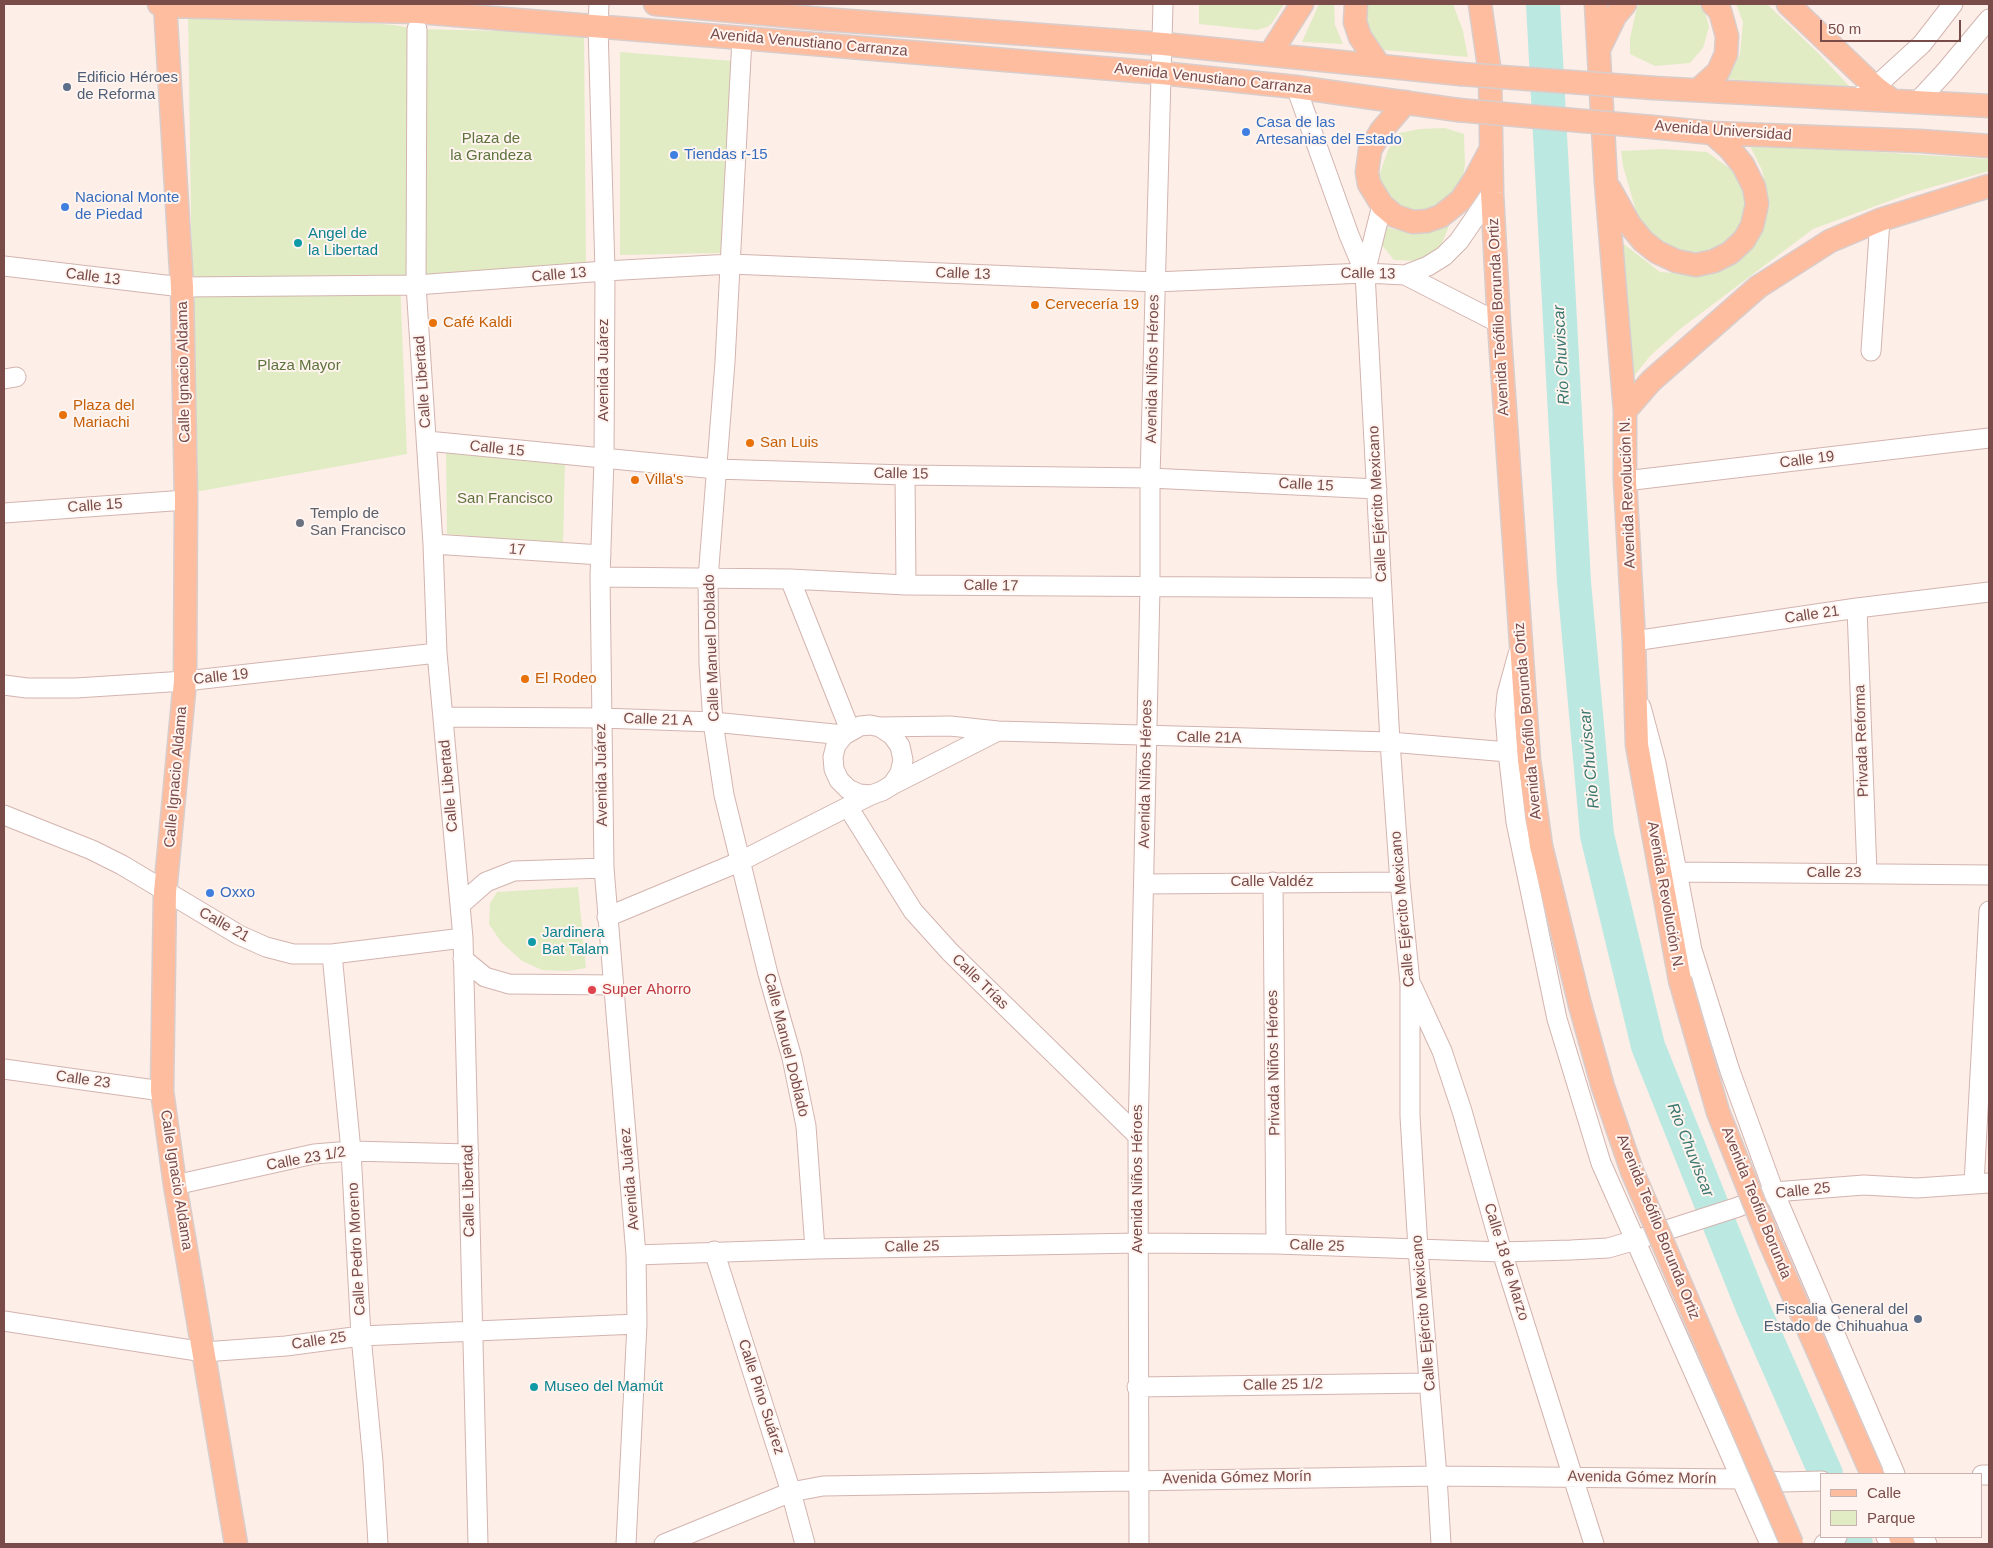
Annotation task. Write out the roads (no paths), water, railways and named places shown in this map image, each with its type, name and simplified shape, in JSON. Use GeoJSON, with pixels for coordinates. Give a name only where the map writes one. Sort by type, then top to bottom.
{"type":"FeatureCollection","features":[{"type":"Feature","properties":{"kind":"main road","name":"Avenida Venustiano Carranza"},"geometry":{"type":"LineString","coordinates":[[655,4],[822,19],[1163,44],[1460,74],[1698,90]]}},
{"type":"Feature","properties":{"kind":"main road"},"geometry":{"type":"LineString","coordinates":[[1270,54],[1302,4]]}},
{"type":"Feature","properties":{"kind":"main road"},"geometry":{"type":"LineString","coordinates":[[1356,4],[1355,22],[1360,37],[1379,65]]}},
{"type":"Feature","properties":{"kind":"main road","name":"Avenida Teófilo Borunda Ortiz"},"geometry":{"type":"LineString","coordinates":[[1480,4],[1490,73],[1492,194],[1498,323],[1522,677],[1529,760],[1541,846],[1580,1005],[1604,1087],[1632,1171],[1792,1544]]}},
{"type":"Feature","properties":{"kind":"main road","name":"Avenida Revolución N."},"geometry":{"type":"LineString","coordinates":[[1596,4],[1606,182],[1625,411],[1625,481],[1634,641],[1637,745],[1680,980]]}},
{"type":"Feature","properties":{"kind":"main road"},"geometry":{"type":"LineString","coordinates":[[1598,50],[1615,16],[1625,4]]}},
{"type":"Feature","properties":{"kind":"main road"},"geometry":{"type":"LineString","coordinates":[[1698,90],[1718,72],[1726,54],[1727,36],[1720,11],[1713,4]]}},
{"type":"Feature","properties":{"kind":"main road"},"geometry":{"type":"LineString","coordinates":[[1788,4],[1874,88],[1893,101]]}},
{"type":"Feature","properties":{"kind":"main road","name":"Avenida Venustiano Carranza"},"geometry":{"type":"LineString","coordinates":[[163,5],[418,12],[598,26],[1161,73],[1296,87],[1458,110]]}},
{"type":"Feature","properties":{"kind":"main road","name":"Calle Ignacio Aldama"},"geometry":{"type":"LineString","coordinates":[[163,5],[182,287],[186,500],[185,681],[165,892],[162,1091],[175,1185],[236,1544]]}},
{"type":"Feature","properties":{"kind":"main road"},"geometry":{"type":"LineString","coordinates":[[1698,90],[1989,106]]}},
{"type":"Feature","properties":{"kind":"main road"},"geometry":{"type":"LineString","coordinates":[[1406,102],[1381,131],[1370,150],[1367,172],[1369,184],[1382,205],[1395,216],[1413,222],[1427,222],[1441,216],[1461,200],[1475,180],[1492,146]]}},
{"type":"Feature","properties":{"kind":"main road","name":"Avenida Universidad"},"geometry":{"type":"LineString","coordinates":[[1458,110],[1712,133],[1989,146]]}},
{"type":"Feature","properties":{"kind":"main road"},"geometry":{"type":"LineString","coordinates":[[1606,182],[1630,225],[1643,242],[1657,252],[1676,261],[1696,265],[1714,261],[1730,253],[1744,240],[1752,226],[1757,204],[1754,187],[1743,165],[1730,149],[1712,133]]}},
{"type":"Feature","properties":{"kind":"main road"},"geometry":{"type":"LineString","coordinates":[[1625,411],[1651,382],[1758,287],[1830,241],[1880,220],[1989,186]]}},
{"type":"Feature","properties":{"kind":"main road","name":"Avenida Teofilo Borunda"},"geometry":{"type":"LineString","coordinates":[[1680,980],[1718,1112],[1769,1240],[1872,1473]]}},
{"type":"Feature","properties":{"kind":"street","name":"Avenida Juárez"},"geometry":{"type":"LineString","coordinates":[[599,4],[605,271],[604,459],[600,577],[604,868],[636,1255],[637,1324],[626,1544]]}},
{"type":"Feature","properties":{"kind":"street","name":"Avenida Niños Héroes"},"geometry":{"type":"LineString","coordinates":[[1139,1544],[1137,1387],[1138,1136],[1150,588],[1150,478],[1163,4]]}},
{"type":"Feature","properties":{"kind":"street"},"geometry":{"type":"LineString","coordinates":[[1854,99],[1874,88],[1922,44],[1954,4]]}},
{"type":"Feature","properties":{"kind":"street"},"geometry":{"type":"LineString","coordinates":[[1916,103],[1989,19]]}},
{"type":"Feature","properties":{"kind":"street","name":"Calle Libertad"},"geometry":{"type":"LineString","coordinates":[[417,28],[416,285],[433,544],[437,653],[463,938],[478,1544]]}},
{"type":"Feature","properties":{"kind":"street","name":"Calle Manuel Doblado"},"geometry":{"type":"LineString","coordinates":[[742,38],[731,264],[708,580],[709,663],[713,722],[724,795],[739,862],[792,1058],[806,1126],[815,1249]]}},
{"type":"Feature","properties":{"kind":"street"},"geometry":{"type":"LineString","coordinates":[[1296,87],[1349,235],[1365,272]]}},
{"type":"Feature","properties":{"kind":"street"},"geometry":{"type":"LineString","coordinates":[[1405,275],[1428,266],[1444,256],[1459,241],[1492,194]]}},
{"type":"Feature","properties":{"kind":"street"},"geometry":{"type":"LineString","coordinates":[[1365,272],[1382,205]]}},
{"type":"Feature","properties":{"kind":"street"},"geometry":{"type":"LineString","coordinates":[[1871,352],[1880,220]]}},
{"type":"Feature","properties":{"kind":"street","name":"Calle 13"},"geometry":{"type":"LineString","coordinates":[[4,266],[182,287],[416,285],[731,264],[1155,282],[1365,272],[1405,275],[1498,323]]}},
{"type":"Feature","properties":{"kind":"street","name":"Calle Ejército Mexicano"},"geometry":{"type":"LineString","coordinates":[[1365,272],[1390,742],[1400,882],[1410,983],[1410,1116],[1418,1249],[1441,1544]]}},
{"type":"Feature","properties":{"kind":"street","name":"Calle 19"},"geometry":{"type":"LineString","coordinates":[[1625,481],[1989,438]]}},
{"type":"Feature","properties":{"kind":"street","name":"Calle 15"},"geometry":{"type":"LineString","coordinates":[[427,442],[716,469],[905,475],[1150,478],[1377,489]]}},
{"type":"Feature","properties":{"kind":"street"},"geometry":{"type":"LineString","coordinates":[[905,475],[906,585]]}},
{"type":"Feature","properties":{"kind":"street","name":"Calle 15"},"geometry":{"type":"LineString","coordinates":[[4,512],[186,500]]}},
{"type":"Feature","properties":{"kind":"street","name":"17"},"geometry":{"type":"LineString","coordinates":[[433,544],[601,555]]}},
{"type":"Feature","properties":{"kind":"street","name":"Calle 17"},"geometry":{"type":"LineString","coordinates":[[600,577],[708,580],[790,579],[906,585],[1382,588]]}},
{"type":"Feature","properties":{"kind":"street"},"geometry":{"type":"LineString","coordinates":[[790,579],[847,732]]}},
{"type":"Feature","properties":{"kind":"street","name":"Calle 21"},"geometry":{"type":"LineString","coordinates":[[1634,641],[1857,608],[1989,592]]}},
{"type":"Feature","properties":{"kind":"street","name":"Privada Reforma"},"geometry":{"type":"LineString","coordinates":[[1857,608],[1867,873]]}},
{"type":"Feature","properties":{"kind":"street"},"geometry":{"type":"LineString","coordinates":[[1520,645],[1505,715],[1508,752],[1516,822],[1557,1019],[1601,1163],[1770,1544]]}},
{"type":"Feature","properties":{"kind":"street","name":"Calle 19"},"geometry":{"type":"LineString","coordinates":[[4,686],[76,688],[185,681],[437,653]]}},
{"type":"Feature","properties":{"kind":"street"},"geometry":{"type":"LineString","coordinates":[[1636,687],[1656,763],[1692,950],[1730,1071],[1774,1192],[1895,1473]]}},
{"type":"Feature","properties":{"kind":"street","name":"Calle 21 A"},"geometry":{"type":"LineString","coordinates":[[443,717],[602,718],[713,722],[847,732]]}},
{"type":"Feature","properties":{"kind":"street"},"geometry":{"type":"LineString","coordinates":[[871,795],[859,794],[848,789],[839,780],[834,769],[833,757],[836,745],[847,732],[860,726],[870,725],[892,735],[900,746],[903,760],[900,773],[892,785]]}},
{"type":"Feature","properties":{"kind":"street","name":"Calle 21A"},"geometry":{"type":"LineString","coordinates":[[880,728],[950,726],[998,732],[1390,742],[1508,752]]}},
{"type":"Feature","properties":{"kind":"street"},"geometry":{"type":"LineString","coordinates":[[607,917],[739,862],[871,795],[882,792],[892,785],[998,732]]}},
{"type":"Feature","properties":{"kind":"street","name":"Calle Trías"},"geometry":{"type":"LineString","coordinates":[[848,807],[913,911],[950,952],[1138,1136]]}},
{"type":"Feature","properties":{"kind":"street","name":"Calle 21"},"geometry":{"type":"LineString","coordinates":[[4,815],[92,850],[122,865],[165,892],[266,947],[293,954],[332,954],[463,938]]}},
{"type":"Feature","properties":{"kind":"street"},"geometry":{"type":"LineString","coordinates":[[461,904],[486,882],[514,871],[604,868]]}},
{"type":"Feature","properties":{"kind":"street","name":"Calle 23"},"geometry":{"type":"LineString","coordinates":[[1678,872],[1989,875]]}},
{"type":"Feature","properties":{"kind":"street","name":"Privada Niños Héroes"},"geometry":{"type":"LineString","coordinates":[[1272,882],[1276,1244]]}},
{"type":"Feature","properties":{"kind":"street","name":"Calle Valdéz"},"geometry":{"type":"LineString","coordinates":[[1144,884],[1400,882]]}},
{"type":"Feature","properties":{"kind":"street"},"geometry":{"type":"LineString","coordinates":[[1982,1184],[1989,911]]}},
{"type":"Feature","properties":{"kind":"street","name":"Calle Pedro Moreno"},"geometry":{"type":"LineString","coordinates":[[332,954],[351,1150],[361,1336],[373,1462],[378,1544]]}},
{"type":"Feature","properties":{"kind":"street"},"geometry":{"type":"LineString","coordinates":[[463,960],[485,977],[509,984],[614,985]]}},
{"type":"Feature","properties":{"kind":"street","name":"Calle 18 de Marzo"},"geometry":{"type":"LineString","coordinates":[[1410,983],[1442,1051],[1462,1111],[1502,1252],[1571,1476],[1594,1544]]}},
{"type":"Feature","properties":{"kind":"street","name":"Calle 23"},"geometry":{"type":"LineString","coordinates":[[4,1069],[162,1091]]}},
{"type":"Feature","properties":{"kind":"street","name":"Calle 23 1/2"},"geometry":{"type":"LineString","coordinates":[[175,1185],[314,1154],[351,1150],[469,1154]]}},
{"type":"Feature","properties":{"kind":"street","name":"Calle 25"},"geometry":{"type":"LineString","coordinates":[[636,1255],[714,1251],[1138,1242],[1276,1244],[1502,1252],[1608,1248],[1738,1208],[1774,1192],[1864,1186],[1917,1188],[1982,1184]]}},
{"type":"Feature","properties":{"kind":"street","name":"Calle Pino Suárez"},"geometry":{"type":"LineString","coordinates":[[714,1251],[791,1492],[805,1544]]}},
{"type":"Feature","properties":{"kind":"street","name":"Calle 25"},"geometry":{"type":"LineString","coordinates":[[4,1321],[204,1352],[286,1346],[361,1336],[637,1324]]}},
{"type":"Feature","properties":{"kind":"street","name":"Calle 25 1/2"},"geometry":{"type":"LineString","coordinates":[[1137,1387],[1429,1383]]}},
{"type":"Feature","properties":{"kind":"street","name":"Avenida Gómez Morín"},"geometry":{"type":"LineString","coordinates":[[664,1544],[791,1492],[823,1486],[1139,1479],[1437,1476],[1571,1476],[1741,1479],[1783,1482],[1820,1481]]}},
{"type":"Feature","properties":{"kind":"street"},"geometry":{"type":"LineString","coordinates":[[1824,1544],[1835,1538]]}},
{"type":"Feature","properties":{"kind":"street"},"geometry":{"type":"LineString","coordinates":[[1888,1538],[1903,1544]]}},
{"type":"Feature","properties":{"kind":"waterway","name":"Rio Chuviscar"},"geometry":{"type":"LineString","coordinates":[[1543,4],[1574,582],[1597,835],[1648,1046],[1753,1308],[1826,1473]]}},
{"type":"Feature","properties":{"kind":"waterway","name":"Rio Chuviscar"},"geometry":{"type":"LineString","coordinates":[[1853,1538],[1856,1544]]}},
{"type":"Feature","properties":{"kind":"place","name":"Edificio Héroes de Reforma"},"geometry":{"type":"Point","coordinates":[67,87]}},
{"type":"Feature","properties":{"kind":"place","name":"Casa de las Artesanias del Estado"},"geometry":{"type":"Point","coordinates":[1246,132]}},
{"type":"Feature","properties":{"kind":"place","name":"Tiendas r-15"},"geometry":{"type":"Point","coordinates":[674,155]}},
{"type":"Feature","properties":{"kind":"place","name":"Nacional Monte de Piedad"},"geometry":{"type":"Point","coordinates":[65,207]}},
{"type":"Feature","properties":{"kind":"place","name":"Angel de la Libertad"},"geometry":{"type":"Point","coordinates":[298,243]}},
{"type":"Feature","properties":{"kind":"place","name":"Cervecería 19"},"geometry":{"type":"Point","coordinates":[1035,305]}},
{"type":"Feature","properties":{"kind":"place","name":"Café Kaldi"},"geometry":{"type":"Point","coordinates":[433,323]}},
{"type":"Feature","properties":{"kind":"place","name":"Plaza del Mariachi"},"geometry":{"type":"Point","coordinates":[63,415]}},
{"type":"Feature","properties":{"kind":"place","name":"San Luis"},"geometry":{"type":"Point","coordinates":[750,443]}},
{"type":"Feature","properties":{"kind":"place","name":"Villa's"},"geometry":{"type":"Point","coordinates":[635,480]}},
{"type":"Feature","properties":{"kind":"place","name":"Templo de San Francisco"},"geometry":{"type":"Point","coordinates":[300,523]}},
{"type":"Feature","properties":{"kind":"place","name":"El Rodeo"},"geometry":{"type":"Point","coordinates":[525,679]}},
{"type":"Feature","properties":{"kind":"place","name":"Oxxo"},"geometry":{"type":"Point","coordinates":[210,893]}},
{"type":"Feature","properties":{"kind":"place","name":"Jardinera Bat Talam"},"geometry":{"type":"Point","coordinates":[532,942]}},
{"type":"Feature","properties":{"kind":"place","name":"Super Ahorro"},"geometry":{"type":"Point","coordinates":[592,990]}},
{"type":"Feature","properties":{"kind":"place","name":"Fiscalia General del Estado de Chihuahua"},"geometry":{"type":"Point","coordinates":[1918,1319]}},
{"type":"Feature","properties":{"kind":"place","name":"Museo del Mamút"},"geometry":{"type":"Point","coordinates":[534,1387]}},
{"type":"Feature","properties":{"kind":"park label","name":"Plaza de la Grandeza"},"geometry":{"type":"Point","coordinates":[491,148]}},
{"type":"Feature","properties":{"kind":"park label","name":"Plaza Mayor"},"geometry":{"type":"Point","coordinates":[299,366]}},
{"type":"Feature","properties":{"kind":"park label","name":"San Francisco"},"geometry":{"type":"Point","coordinates":[505,499]}}]}
